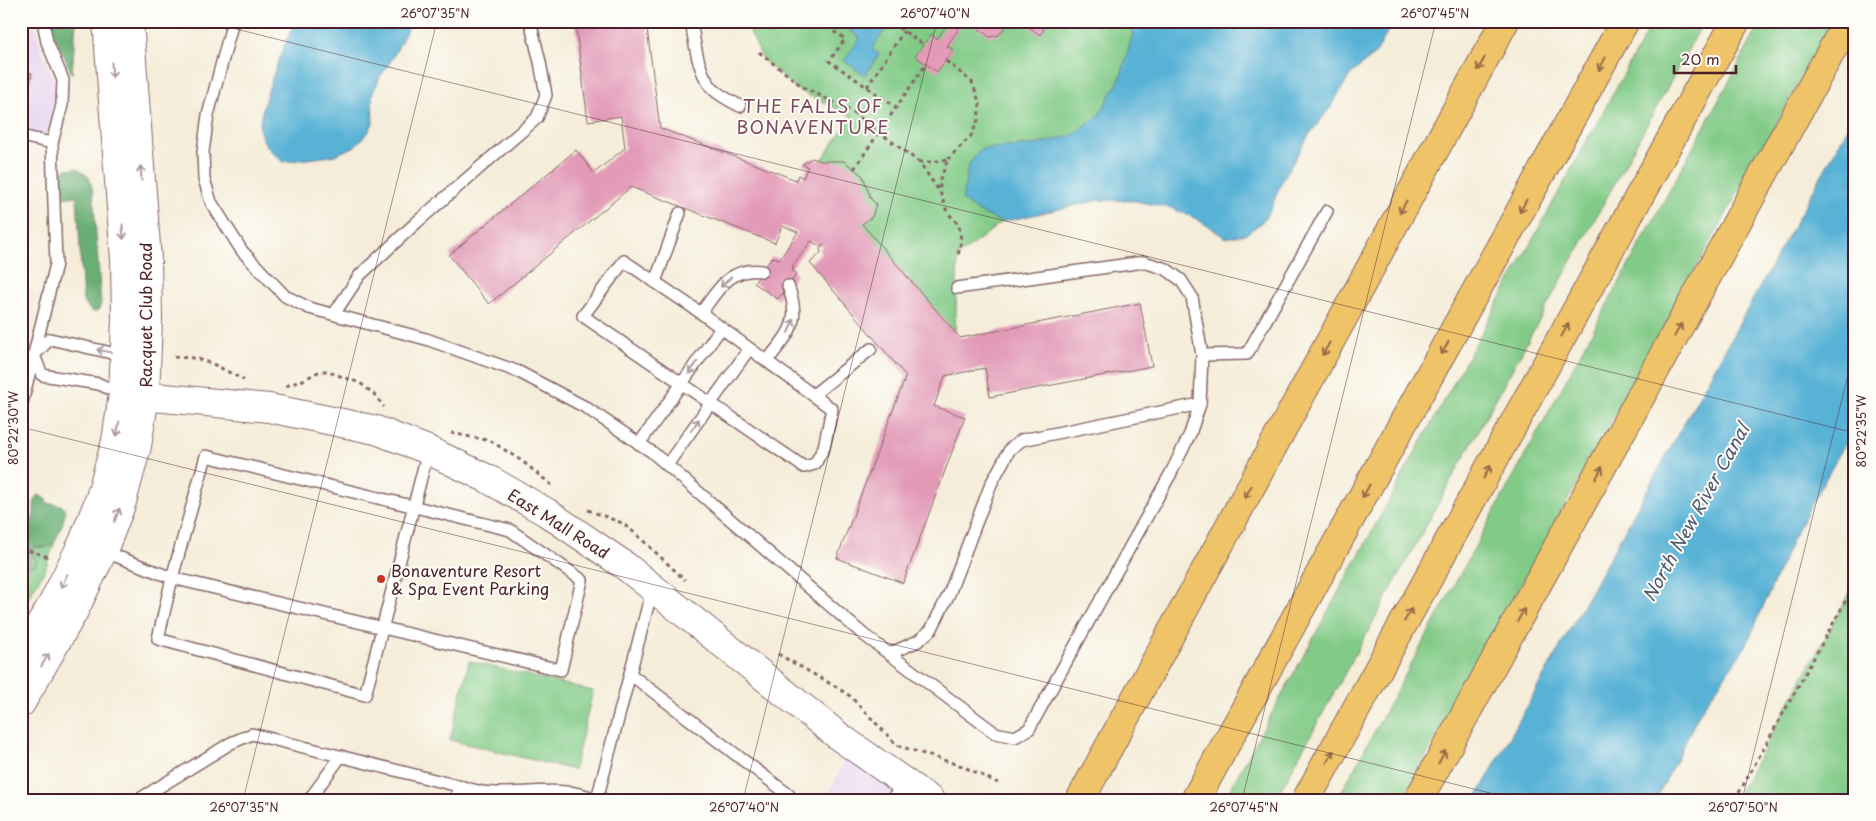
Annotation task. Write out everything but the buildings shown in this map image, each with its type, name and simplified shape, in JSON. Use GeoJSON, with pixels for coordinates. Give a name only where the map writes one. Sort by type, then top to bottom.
{"type":"FeatureCollection","features":[{"type":"Feature","properties":{"kind":"main road"},"geometry":{"type":"LineString","coordinates":[[1080,800],[1505,21]]}},
{"type":"Feature","properties":{"kind":"main road"},"geometry":{"type":"LineString","coordinates":[[1195,800],[1626,21]]}},
{"type":"Feature","properties":{"kind":"main road"},"geometry":{"type":"LineString","coordinates":[[1306,800],[1736,21]]}},
{"type":"Feature","properties":{"kind":"main road"},"geometry":{"type":"LineString","coordinates":[[1418,800],[1848,21]]}},
{"type":"Feature","properties":{"kind":"street","name":"Racquet Club Road"},"geometry":{"type":"LineString","coordinates":[[21,703],[74,612],[104,551],[121,505],[137,446],[134,395],[125,355],[125,260],[107,21]]}},
{"type":"Feature","properties":{"kind":"street","name":"Racquet Club Road"},"geometry":{"type":"LineString","coordinates":[[21,657],[54,601],[83,542],[100,498],[113,451],[134,395],[148,320],[147,259],[130,21]]}},
{"type":"Feature","properties":{"kind":"street","name":"East Mall Road"},"geometry":{"type":"LineString","coordinates":[[134,395],[269,408],[376,430],[428,450],[488,479],[546,512],[624,565],[842,738],[898,791],[930,800]]}},
{"type":"Feature","properties":{"kind":"lane"},"geometry":{"type":"LineString","coordinates":[[21,408],[56,264],[52,143],[62,106],[63,80],[47,42],[43,21]]}},
{"type":"Feature","properties":{"kind":"lane"},"geometry":{"type":"LineString","coordinates":[[233,21],[208,115],[203,152],[204,179],[211,202],[242,251],[284,296],[309,308],[426,339],[519,372],[586,407],[667,465],[864,635],[995,733],[1015,737],[1029,729],[1171,473],[1190,434],[1200,404],[1202,355],[1192,297],[1182,280],[1166,269],[1144,262],[956,288]]}},
{"type":"Feature","properties":{"kind":"lane"},"geometry":{"type":"LineString","coordinates":[[334,314],[360,275],[417,222],[537,118],[546,95],[530,21]]}},
{"type":"Feature","properties":{"kind":"lane"},"geometry":{"type":"LineString","coordinates":[[691,21],[699,62],[708,82],[723,97],[740,106]]}},
{"type":"Feature","properties":{"kind":"lane"},"geometry":{"type":"LineString","coordinates":[[21,136],[52,143]]}},
{"type":"Feature","properties":{"kind":"lane"},"geometry":{"type":"LineString","coordinates":[[1202,355],[1247,354],[1328,211]]}},
{"type":"Feature","properties":{"kind":"lane"},"geometry":{"type":"LineString","coordinates":[[655,282],[680,213]]}},
{"type":"Feature","properties":{"kind":"lane"},"geometry":{"type":"LineString","coordinates":[[624,261],[701,313],[832,409],[824,447],[816,464],[804,467],[583,316],[624,261]]}},
{"type":"Feature","properties":{"kind":"lane"},"geometry":{"type":"LineString","coordinates":[[701,313],[726,281],[738,272],[762,271]]}},
{"type":"Feature","properties":{"kind":"lane"},"geometry":{"type":"LineString","coordinates":[[767,361],[787,335],[795,317],[793,300],[788,286]]}},
{"type":"Feature","properties":{"kind":"lane"},"geometry":{"type":"LineString","coordinates":[[639,444],[721,328]]}},
{"type":"Feature","properties":{"kind":"lane"},"geometry":{"type":"LineString","coordinates":[[34,354],[50,339],[125,355]]}},
{"type":"Feature","properties":{"kind":"lane"},"geometry":{"type":"LineString","coordinates":[[667,465],[749,349]]}},
{"type":"Feature","properties":{"kind":"lane"},"geometry":{"type":"LineString","coordinates":[[813,395],[871,349]]}},
{"type":"Feature","properties":{"kind":"lane"},"geometry":{"type":"LineString","coordinates":[[34,354],[42,375],[99,384],[134,395]]}},
{"type":"Feature","properties":{"kind":"lane"},"geometry":{"type":"LineString","coordinates":[[889,654],[918,641],[932,630],[949,594],[991,484],[1010,449],[1022,440],[1200,404]]}},
{"type":"Feature","properties":{"kind":"lane"},"geometry":{"type":"LineString","coordinates":[[104,551],[172,578],[382,629],[561,670],[582,580],[510,530],[414,506],[206,456],[172,578],[158,639],[365,695],[382,629],[414,506],[428,450]]}},
{"type":"Feature","properties":{"kind":"lane"},"geometry":{"type":"LineString","coordinates":[[138,800],[230,742],[252,734],[492,793],[552,791],[575,797],[598,799],[653,588]]}},
{"type":"Feature","properties":{"kind":"lane"},"geometry":{"type":"LineString","coordinates":[[630,674],[789,795],[786,800]]}},
{"type":"Feature","properties":{"kind":"lane"},"geometry":{"type":"LineString","coordinates":[[309,800],[341,756]]}},
{"type":"Feature","properties":{"kind":"lane"},"geometry":{"type":"LineString","coordinates":[[453,800],[463,787]]}},
{"type":"Feature","properties":{"kind":"lane"},"geometry":{"type":"LineString","coordinates":[[463,787],[471,800]]}},
{"type":"Feature","properties":{"kind":"path"},"geometry":{"type":"LineString","coordinates":[[826,21],[824,25],[845,39],[829,61],[896,107]]}},
{"type":"Feature","properties":{"kind":"path"},"geometry":{"type":"LineString","coordinates":[[904,21],[899,28],[923,44]]}},
{"type":"Feature","properties":{"kind":"path"},"geometry":{"type":"LineString","coordinates":[[867,87],[904,31]]}},
{"type":"Feature","properties":{"kind":"path"},"geometry":{"type":"LineString","coordinates":[[759,52],[803,87],[851,111],[918,162],[940,192],[947,212],[959,225],[961,241],[958,256]]}},
{"type":"Feature","properties":{"kind":"path"},"geometry":{"type":"LineString","coordinates":[[940,192],[940,180],[948,159],[971,136],[978,120],[980,104],[972,82],[946,60]]}},
{"type":"Feature","properties":{"kind":"path"},"geometry":{"type":"LineString","coordinates":[[854,169],[926,64]]}},
{"type":"Feature","properties":{"kind":"path"},"geometry":{"type":"LineString","coordinates":[[918,162],[948,159]]}},
{"type":"Feature","properties":{"kind":"path"},"geometry":{"type":"LineString","coordinates":[[21,548],[49,557]]}},
{"type":"Feature","properties":{"kind":"path"},"geometry":{"type":"LineString","coordinates":[[1735,800],[1855,584]]}},
{"type":"Feature","properties":{"kind":"shaded area"},"geometry":{"type":"Polygon","coordinates":[[[21,21],[34,21],[42,52],[56,85],[48,135],[21,131],[21,21]]]}},
{"type":"Feature","properties":{"kind":"shaded area"},"geometry":{"type":"Polygon","coordinates":[[[852,746],[930,800],[826,800],[852,746]]]}},
{"type":"Feature","properties":{"kind":"green space"},"geometry":{"type":"Polygon","coordinates":[[[48,21],[76,21],[72,74],[48,21]]]}},
{"type":"Feature","properties":{"kind":"green space"},"geometry":{"type":"Polygon","coordinates":[[[745,21],[1132,21],[1133,34],[1120,79],[1099,115],[1071,136],[1035,145],[981,149],[979,212],[1002,222],[958,256],[955,333],[862,224],[876,204],[821,161],[852,116],[796,89],[763,60],[745,21]]]}},
{"type":"Feature","properties":{"kind":"green space"},"geometry":{"type":"Polygon","coordinates":[[[1653,21],[1704,21],[1275,800],[1224,800],[1653,21]]]}},
{"type":"Feature","properties":{"kind":"green space"},"geometry":{"type":"Polygon","coordinates":[[[1762,21],[1833,21],[1402,800],[1337,800],[1762,21]]]}},
{"type":"Feature","properties":{"kind":"green space"},"geometry":{"type":"Polygon","coordinates":[[[77,168],[89,177],[93,191],[101,304],[95,312],[91,311],[83,302],[77,196],[62,198],[61,172],[66,169],[77,168]]]}},
{"type":"Feature","properties":{"kind":"green space"},"geometry":{"type":"Polygon","coordinates":[[[38,495],[46,499],[47,503],[61,505],[65,514],[54,543],[42,548],[36,547],[33,551],[37,561],[36,565],[29,567],[21,564],[21,528],[32,520],[35,499],[38,495]]]}},
{"type":"Feature","properties":{"kind":"green space"},"geometry":{"type":"Polygon","coordinates":[[[55,542],[45,569],[21,610],[21,564],[37,561],[33,551],[36,547],[51,546],[55,542]]]}},
{"type":"Feature","properties":{"kind":"green space"},"geometry":{"type":"Polygon","coordinates":[[[1855,584],[1855,800],[1735,800],[1855,584]]]}},
{"type":"Feature","properties":{"kind":"green space"},"geometry":{"type":"Polygon","coordinates":[[[469,661],[593,691],[574,770],[450,740],[469,661]]]}},
{"type":"Feature","properties":{"kind":"water"},"geometry":{"type":"Polygon","coordinates":[[[295,21],[414,21],[380,77],[372,95],[373,123],[368,133],[354,147],[332,156],[283,162],[269,149],[264,141],[260,132],[260,123],[267,94],[295,21]]]}},
{"type":"Feature","properties":{"kind":"water"},"geometry":{"type":"Polygon","coordinates":[[[837,21],[884,21],[888,25],[872,49],[879,54],[865,75],[844,61],[860,38],[837,21]]]}},
{"type":"Feature","properties":{"kind":"water"},"geometry":{"type":"Polygon","coordinates":[[[1132,21],[1393,21],[1377,52],[1350,75],[1330,108],[1309,135],[1282,181],[1271,209],[1262,222],[1246,234],[1226,238],[1197,219],[1171,208],[1136,201],[1099,200],[1002,222],[979,212],[962,200],[969,164],[981,149],[1035,145],[1071,136],[1099,115],[1120,79],[1133,34],[1132,21]]]}},
{"type":"Feature","properties":{"kind":"water","name":"North New River Canal"},"geometry":{"type":"Polygon","coordinates":[[[1855,115],[1855,426],[1793,538],[1746,646],[1700,712],[1656,800],[1475,800],[1855,115]]]}},
{"type":"Feature","properties":{"kind":"place","name":"Bonaventure Resort & Spa Event Parking"},"geometry":{"type":"Point","coordinates":[381,579]}},
{"type":"Feature","properties":{"kind":"district","name":"THE FALLS OF BONAVENTURE"},"geometry":{"type":"Point","coordinates":[813,115]}}]}
